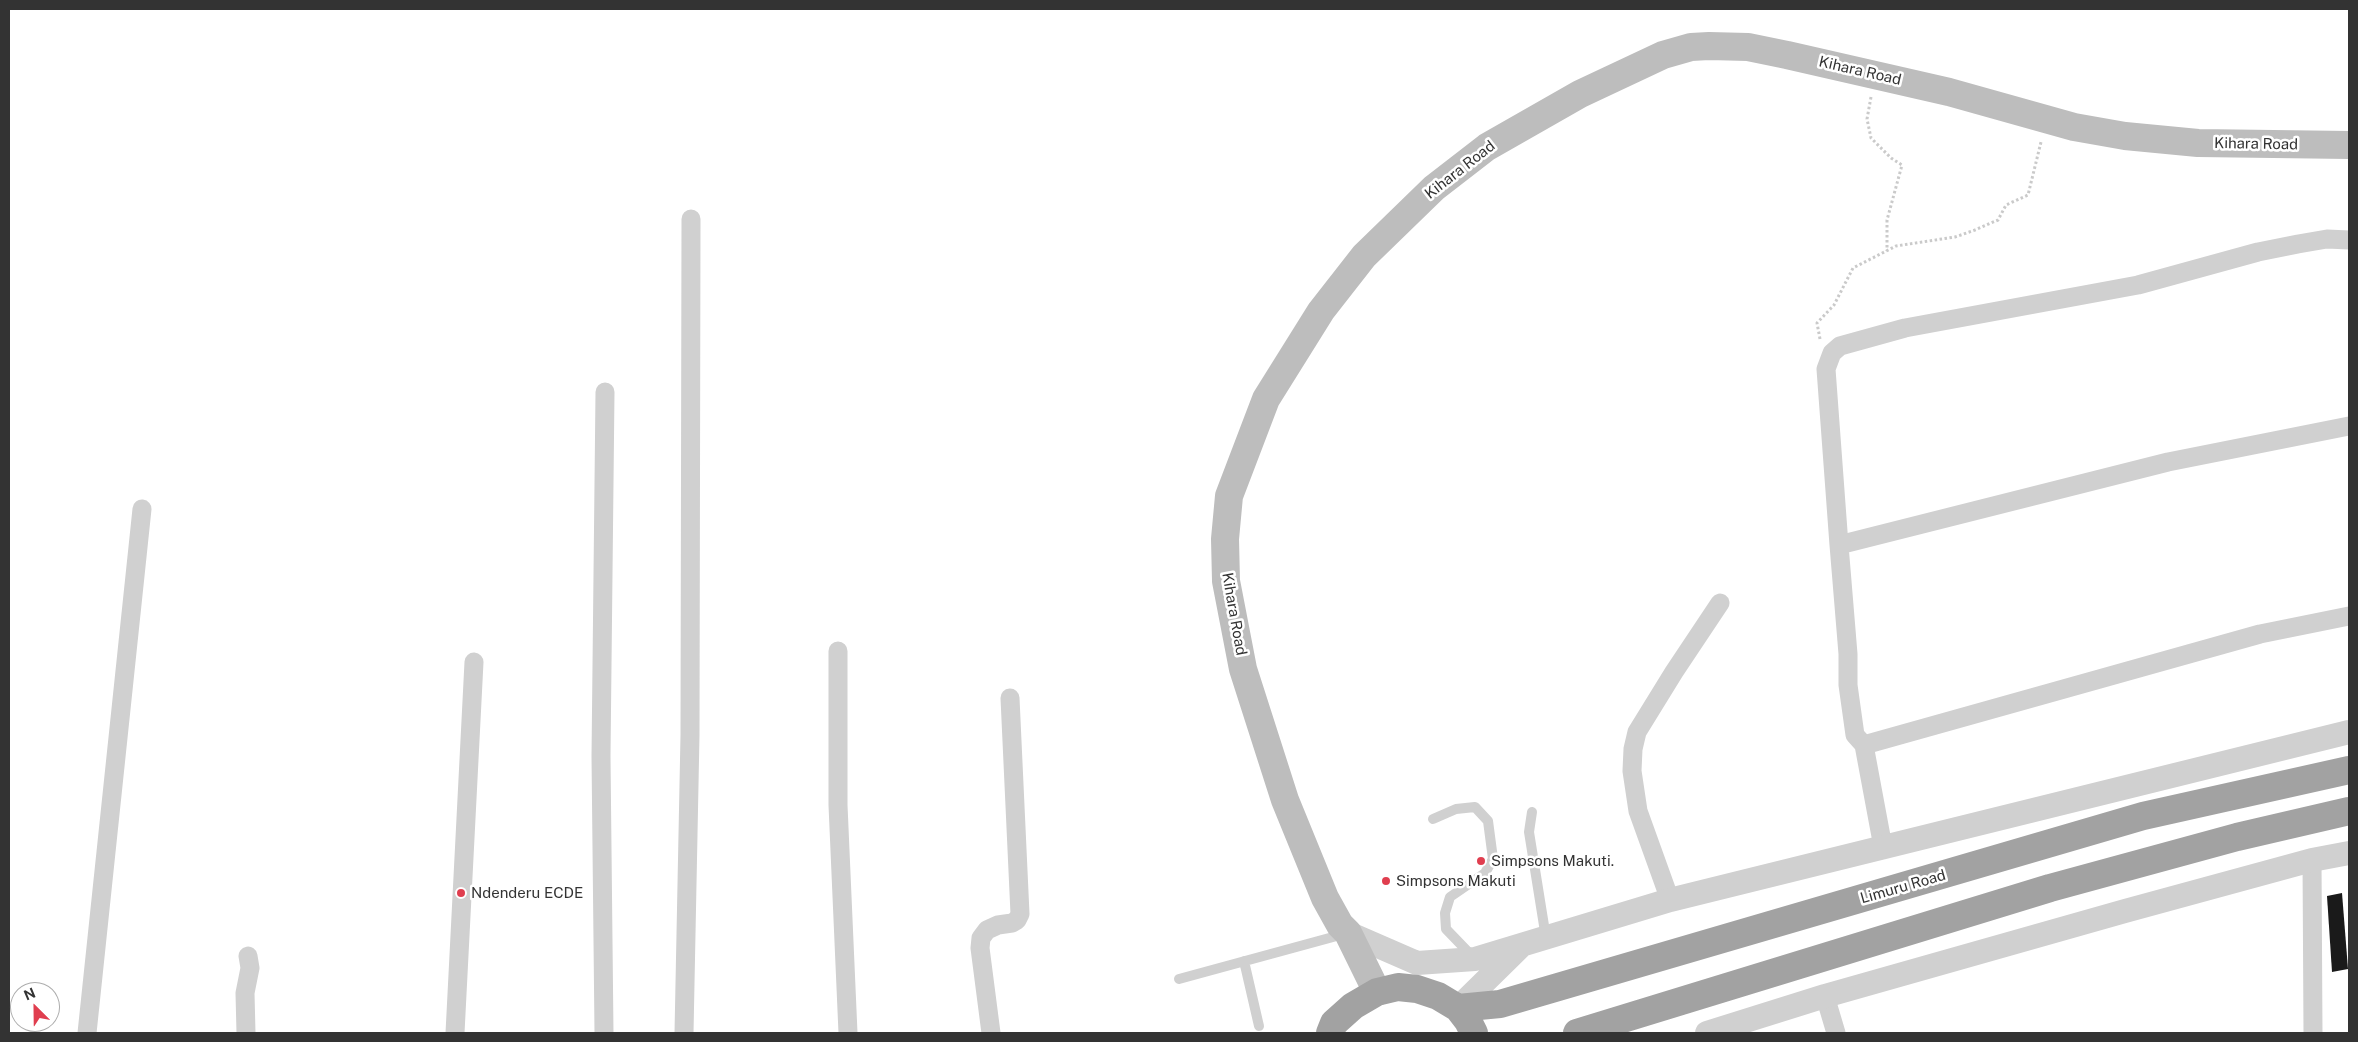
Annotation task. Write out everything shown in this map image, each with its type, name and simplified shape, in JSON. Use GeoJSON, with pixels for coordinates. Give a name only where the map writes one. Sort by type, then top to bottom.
{"type":"FeatureCollection","features":[{"type":"Feature","properties":{"kind":"highway","name":"Limuru Road"},"geometry":{"type":"LineString","coordinates":[[1458,1008],[1500,1004],[2143,816],[2349,770]]}},
{"type":"Feature","properties":{"kind":"highway"},"geometry":{"type":"LineString","coordinates":[[1577,1033],[2050,888],[2237,837],[2349,811]]}},
{"type":"Feature","properties":{"kind":"highway"},"geometry":{"type":"LineString","coordinates":[[1327,1030],[1353,1006],[1377,992],[1398,987],[1417,989],[1438,996],[1458,1008],[1474,1033]]}},
{"type":"Feature","properties":{"kind":"main road","name":"Kihara Road"},"geometry":{"type":"LineString","coordinates":[[1377,992],[1348,933],[1340,925],[1325,898],[1285,800],[1243,669],[1226,581],[1225,539],[1229,496],[1266,398],[1321,311],[1364,256],[1434,188],[1487,147],[1580,94],[1663,55],[1691,47],[1748,47],[1949,92],[2074,127],[2125,136],[2188,142],[2349,145]]}},
{"type":"Feature","properties":{"kind":"street"},"geometry":{"type":"LineString","coordinates":[[684,1033],[690,725],[691,219]]}},
{"type":"Feature","properties":{"kind":"street"},"geometry":{"type":"LineString","coordinates":[[1883,847],[1864,745],[1855,735],[1848,686],[1848,654],[1826,369],[1832,353],[1840,346],[1905,328],[2130,287],[2258,252],[2298,244],[2327,239],[2349,240]]}},
{"type":"Feature","properties":{"kind":"street"},"geometry":{"type":"LineString","coordinates":[[604,1033],[601,756],[605,392]]}},
{"type":"Feature","properties":{"kind":"street"},"geometry":{"type":"LineString","coordinates":[[1839,545],[2168,462],[2349,426]]}},
{"type":"Feature","properties":{"kind":"street"},"geometry":{"type":"LineString","coordinates":[[87,1033],[142,509]]}},
{"type":"Feature","properties":{"kind":"street"},"geometry":{"type":"LineString","coordinates":[[1670,900],[1638,811],[1632,771],[1634,749],[1637,732],[1720,603]]}},
{"type":"Feature","properties":{"kind":"street"},"geometry":{"type":"LineString","coordinates":[[1864,745],[2260,634],[2349,616]]}},
{"type":"Feature","properties":{"kind":"street"},"geometry":{"type":"LineString","coordinates":[[838,651],[838,805],[848,1033]]}},
{"type":"Feature","properties":{"kind":"street"},"geometry":{"type":"LineString","coordinates":[[455,1033],[474,662]]}},
{"type":"Feature","properties":{"kind":"street"},"geometry":{"type":"LineString","coordinates":[[991,1033],[980,948],[981,938],[987,930],[1012,923],[1017,920],[1020,914],[1010,698]]}},
{"type":"Feature","properties":{"kind":"street"},"geometry":{"type":"LineString","coordinates":[[1348,933],[1417,963],[1475,959],[1670,900],[2349,732]]}},
{"type":"Feature","properties":{"kind":"street"},"geometry":{"type":"LineString","coordinates":[[1707,1033],[1825,996],[2312,860],[2349,853]]}},
{"type":"Feature","properties":{"kind":"street"},"geometry":{"type":"LineString","coordinates":[[2312,860],[2312,1033]]}},
{"type":"Feature","properties":{"kind":"street"},"geometry":{"type":"LineString","coordinates":[[1458,1008],[1521,946]]}},
{"type":"Feature","properties":{"kind":"street"},"geometry":{"type":"LineString","coordinates":[[246,1033],[245,993],[250,968],[248,956]]}},
{"type":"Feature","properties":{"kind":"street"},"geometry":{"type":"LineString","coordinates":[[1825,996],[1836,1033]]}},
{"type":"Feature","properties":{"kind":"lane"},"geometry":{"type":"LineString","coordinates":[[1433,819],[1456,809],[1475,807],[1488,821],[1493,859],[1485,873],[1450,897],[1445,913],[1446,929],[1475,959]]}},
{"type":"Feature","properties":{"kind":"lane"},"geometry":{"type":"LineString","coordinates":[[1532,812],[1529,832],[1546,938]]}},
{"type":"Feature","properties":{"kind":"lane"},"geometry":{"type":"LineString","coordinates":[[1179,979],[1348,933]]}},
{"type":"Feature","properties":{"kind":"lane"},"geometry":{"type":"LineString","coordinates":[[1244,961],[1259,1026]]}},
{"type":"Feature","properties":{"kind":"path"},"geometry":{"type":"LineString","coordinates":[[1873,74],[1867,119],[1871,138],[1891,158],[1902,165],[1886,220],[1887,252]]}},
{"type":"Feature","properties":{"kind":"path"},"geometry":{"type":"LineString","coordinates":[[1826,369],[1817,323],[1834,305],[1853,268],[1896,246],[1955,237],[1998,220],[2006,205],[2028,195],[2047,119]]}},
{"type":"Feature","properties":{"kind":"building"},"geometry":{"type":"Polygon","coordinates":[[[2342,893],[2348,969],[2332,972],[2327,896],[2342,893]]]}},
{"type":"Feature","properties":{"kind":"place","name":"Simpsons Makuti."},"geometry":{"type":"Point","coordinates":[1481,861]}},
{"type":"Feature","properties":{"kind":"place","name":"Simpsons Makuti"},"geometry":{"type":"Point","coordinates":[1386,881]}},
{"type":"Feature","properties":{"kind":"place","name":"Ndenderu ECDE"},"geometry":{"type":"Point","coordinates":[461,893]}}]}
